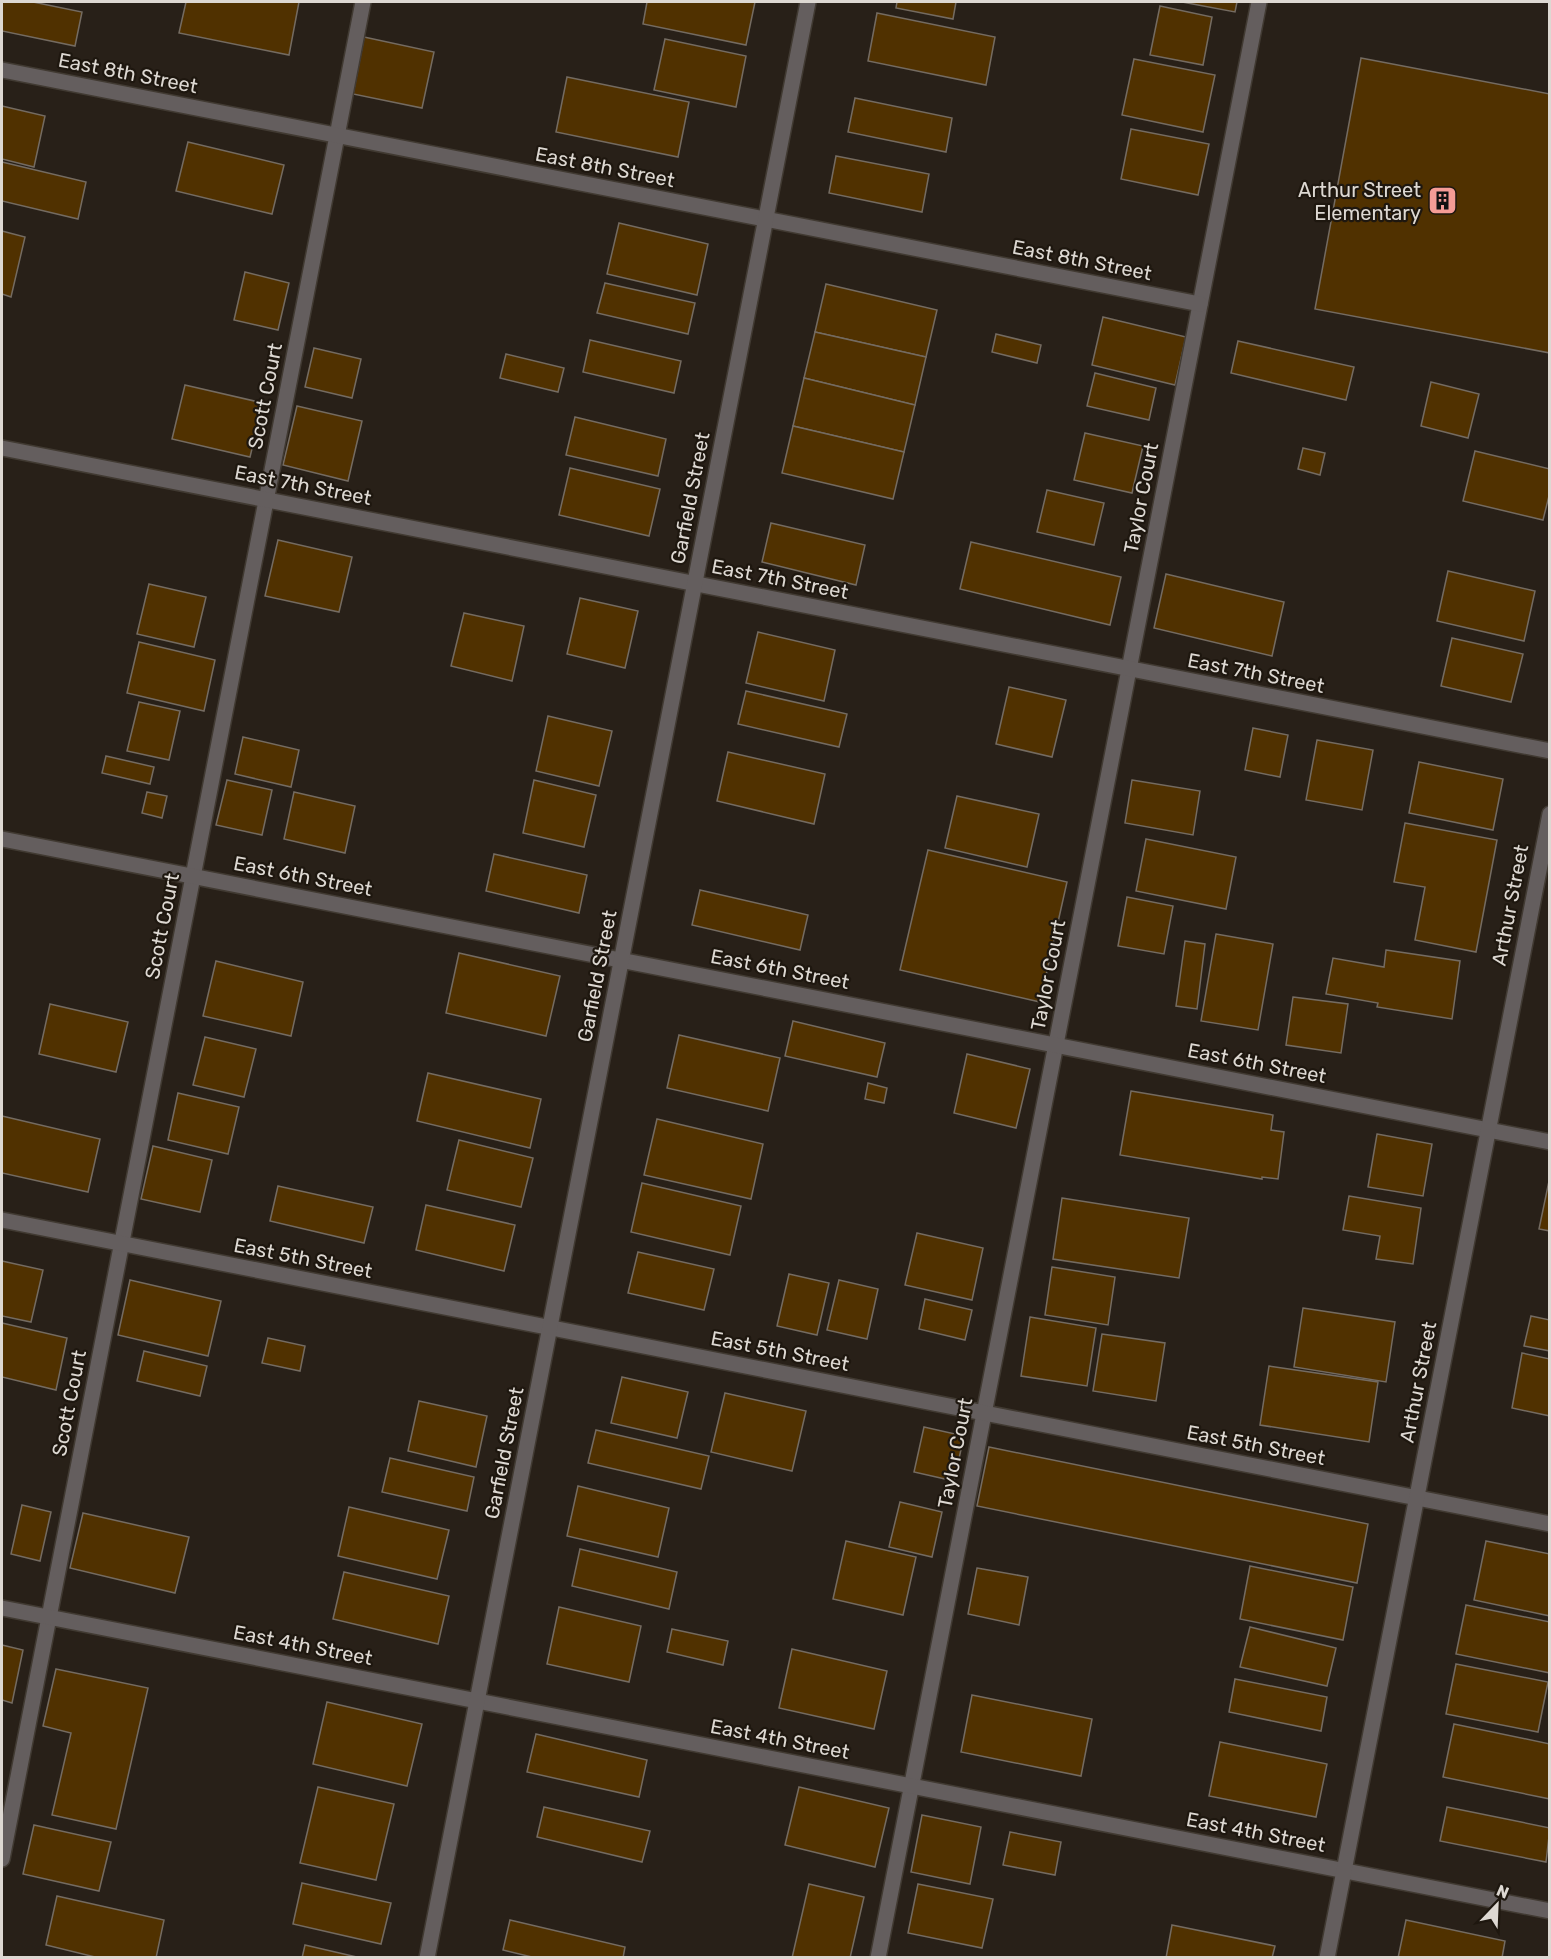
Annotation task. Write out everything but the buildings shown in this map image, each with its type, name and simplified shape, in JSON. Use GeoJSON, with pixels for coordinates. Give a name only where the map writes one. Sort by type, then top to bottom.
{"type":"FeatureCollection","features":[{"type":"Feature","properties":{"kind":"street","name":"Scott Court"},"geometry":{"type":"LineString","coordinates":[[2,1859],[363,2]]}},
{"type":"Feature","properties":{"kind":"street","name":"Garfield Street"},"geometry":{"type":"LineString","coordinates":[[427,1958],[808,2]]}},
{"type":"Feature","properties":{"kind":"street","name":"Taylor Court"},"geometry":{"type":"LineString","coordinates":[[878,1958],[1259,2]]}},
{"type":"Feature","properties":{"kind":"street","name":"East 8th Street"},"geometry":{"type":"LineString","coordinates":[[2,70],[1200,304]]}},
{"type":"Feature","properties":{"kind":"street","name":"East 7th Street"},"geometry":{"type":"LineString","coordinates":[[2,448],[1550,751]]}},
{"type":"Feature","properties":{"kind":"street","name":"Arthur Street"},"geometry":{"type":"LineString","coordinates":[[1327,1958],[1550,814]]}},
{"type":"Feature","properties":{"kind":"street","name":"East 6th Street"},"geometry":{"type":"LineString","coordinates":[[2,839],[1550,1142]]}},
{"type":"Feature","properties":{"kind":"street","name":"East 5th Street"},"geometry":{"type":"LineString","coordinates":[[2,1220],[1550,1524]]}},
{"type":"Feature","properties":{"kind":"street","name":"East 4th Street"},"geometry":{"type":"LineString","coordinates":[[2,1608],[1550,1911]]}},
{"type":"Feature","properties":{"kind":"place","name":"Arthur Street Elementary"},"geometry":{"type":"Point","coordinates":[1442,201]}}]}
